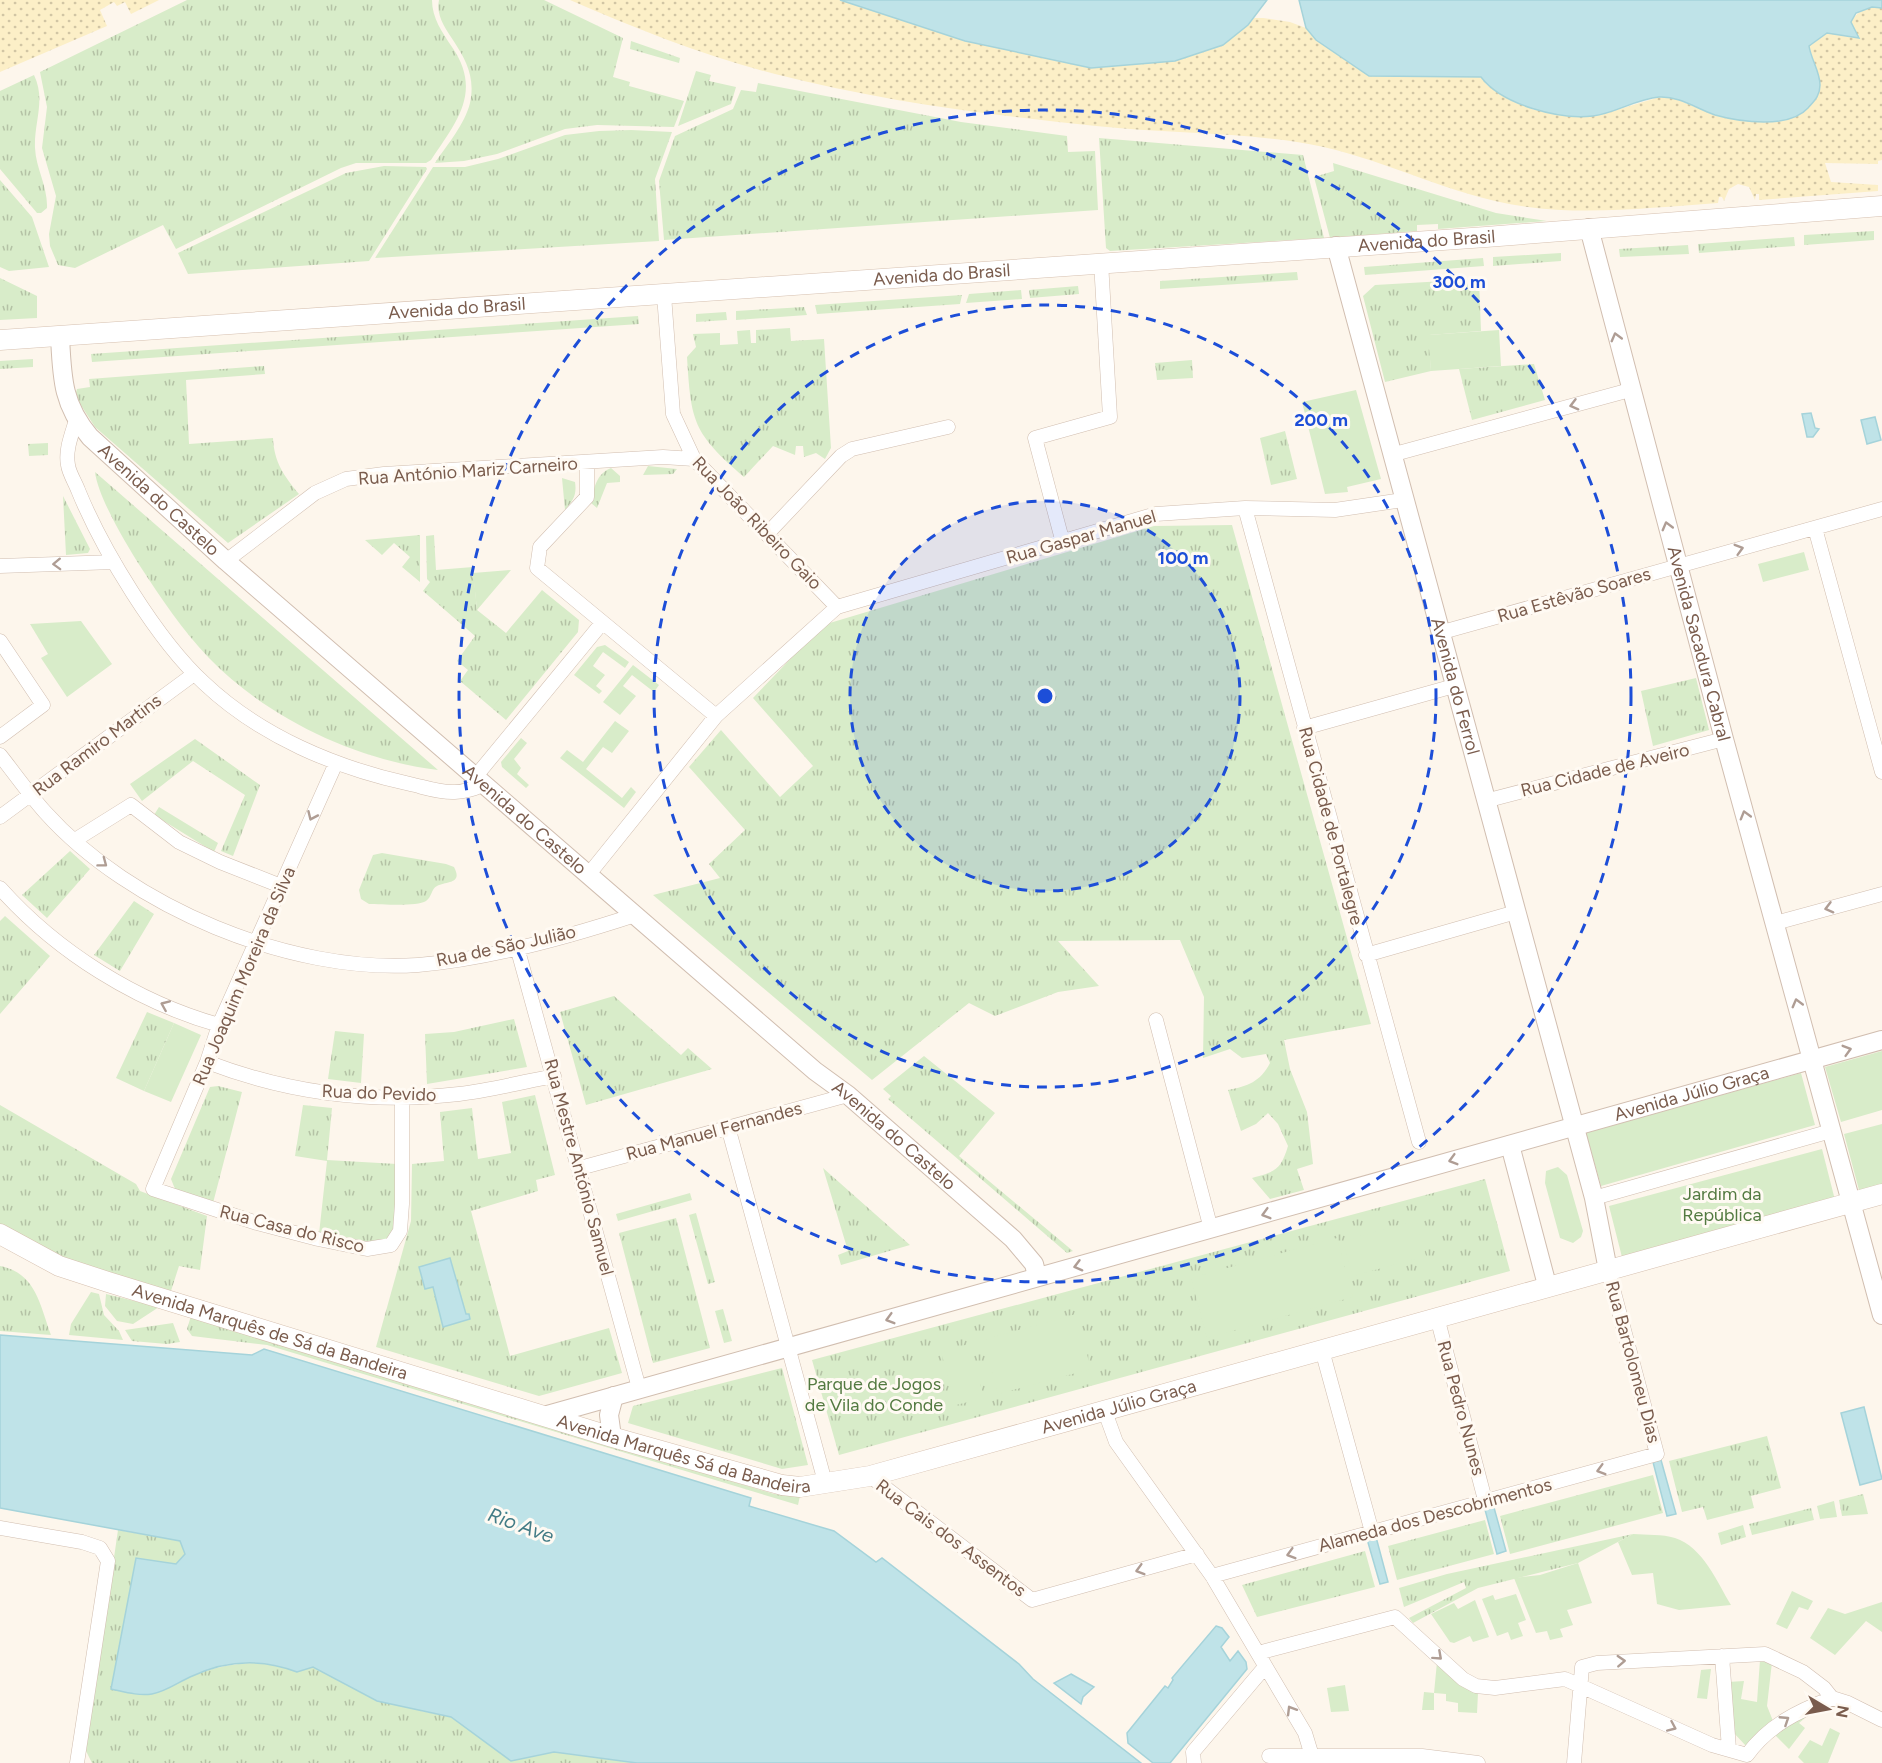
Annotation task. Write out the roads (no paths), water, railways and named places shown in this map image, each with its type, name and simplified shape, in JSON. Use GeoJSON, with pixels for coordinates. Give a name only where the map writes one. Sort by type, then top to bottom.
{"type":"FeatureCollection","features":[{"type":"Feature","properties":{"kind":"main road","name":"Avenida do Brasil"},"geometry":{"type":"LineString","coordinates":[[0,340],[664,295],[1882,207]]}},
{"type":"Feature","properties":{"kind":"main road","name":"Avenida Júlio Graça"},"geometry":{"type":"LineString","coordinates":[[825,1482],[870,1476],[1547,1285],[1882,1194]]}},
{"type":"Feature","properties":{"kind":"main road","name":"Avenida Marquês de Sá da Bandeira"},"geometry":{"type":"LineString","coordinates":[[0,1234],[59,1266],[544,1416]]}},
{"type":"Feature","properties":{"kind":"main road","name":"Avenida Marquês Sá da Bandeira"},"geometry":{"type":"LineString","coordinates":[[544,1416],[782,1485],[800,1487],[825,1482]]}},
{"type":"Feature","properties":{"kind":"street","name":"Avenida Sacadura Cabral"},"geometry":{"type":"LineString","coordinates":[[1589,228],[1630,390],[1811,1060]]}},
{"type":"Feature","properties":{"kind":"street","name":"Avenida do Ferrol"},"geometry":{"type":"LineString","coordinates":[[1336,246],[1574,1127]]}},
{"type":"Feature","properties":{"kind":"street"},"geometry":{"type":"LineString","coordinates":[[1063,543],[1035,438],[1110,417],[1101,262]]}},
{"type":"Feature","properties":{"kind":"street","name":"Rua João Ribeiro Gaio"},"geometry":{"type":"LineString","coordinates":[[664,295],[673,414],[681,436],[694,459],[837,607]]}},
{"type":"Feature","properties":{"kind":"street","name":"Avenida do Castelo"},"geometry":{"type":"LineString","coordinates":[[60,336],[64,384],[76,420],[90,437],[226,561],[814,1071],[848,1095],[1013,1239],[1034,1264],[1037,1276]]}},
{"type":"Feature","properties":{"kind":"street"},"geometry":{"type":"LineString","coordinates":[[1391,454],[1630,390]]}},
{"type":"Feature","properties":{"kind":"street"},"geometry":{"type":"LineString","coordinates":[[76,420],[69,442],[68,464],[89,517],[114,562],[153,621],[194,674],[242,713],[278,735],[336,763],[398,782],[453,792],[470,790],[481,780],[602,623]]}},
{"type":"Feature","properties":{"kind":"street"},"geometry":{"type":"LineString","coordinates":[[768,533],[841,456],[852,449],[948,427]]}},
{"type":"Feature","properties":{"kind":"street"},"geometry":{"type":"LineString","coordinates":[[663,457],[681,436]]}},
{"type":"Feature","properties":{"kind":"street","name":"Rua António Mariz Carneiro"},"geometry":{"type":"LineString","coordinates":[[226,561],[315,493],[346,479],[384,474],[663,457],[694,459]]}},
{"type":"Feature","properties":{"kind":"street"},"geometry":{"type":"LineString","coordinates":[[587,463],[587,497],[540,547],[537,568],[716,716]]}},
{"type":"Feature","properties":{"kind":"street","name":"Rua Gaspar Manuel"},"geometry":{"type":"LineString","coordinates":[[837,607],[1063,543],[1156,514],[1245,508],[1335,510],[1403,500]]}},
{"type":"Feature","properties":{"kind":"street","name":"Rua Cidade de Portalegre"},"geometry":{"type":"LineString","coordinates":[[1245,508],[1419,1142]]}},
{"type":"Feature","properties":{"kind":"street","name":"Rua Estêvão Soares"},"geometry":{"type":"LineString","coordinates":[[1439,633],[1882,509]]}},
{"type":"Feature","properties":{"kind":"street"},"geometry":{"type":"LineString","coordinates":[[1815,528],[1882,772]]}},
{"type":"Feature","properties":{"kind":"street"},"geometry":{"type":"LineString","coordinates":[[0,566],[114,562]]}},
{"type":"Feature","properties":{"kind":"street"},"geometry":{"type":"LineString","coordinates":[[589,874],[716,716],[837,607]]}},
{"type":"Feature","properties":{"kind":"street"},"geometry":{"type":"LineString","coordinates":[[0,641],[43,705],[0,737]]}},
{"type":"Feature","properties":{"kind":"street","name":"Rua Ramiro Martins"},"geometry":{"type":"LineString","coordinates":[[0,817],[194,674]]}},
{"type":"Feature","properties":{"kind":"street"},"geometry":{"type":"LineString","coordinates":[[1304,728],[1454,686]]}},
{"type":"Feature","properties":{"kind":"street","name":"Rua Cidade de Aveiro"},"geometry":{"type":"LineString","coordinates":[[1485,801],[1724,739]]}},
{"type":"Feature","properties":{"kind":"street","name":"Rua de São Julião"},"geometry":{"type":"LineString","coordinates":[[0,755],[45,813],[117,874],[184,913],[262,945],[334,959],[416,965],[474,957],[635,915]]}},
{"type":"Feature","properties":{"kind":"street","name":"Rua Joaquim Moreira da Silva"},"geometry":{"type":"LineString","coordinates":[[153,1189],[207,1062],[219,1025],[262,945],[281,886],[336,763]]}},
{"type":"Feature","properties":{"kind":"street"},"geometry":{"type":"LineString","coordinates":[[75,840],[131,805],[179,842],[220,862],[281,886]]}},
{"type":"Feature","properties":{"kind":"street"},"geometry":{"type":"LineString","coordinates":[[0,888],[24,913],[98,971],[151,999],[219,1025]]}},
{"type":"Feature","properties":{"kind":"street"},"geometry":{"type":"LineString","coordinates":[[1775,923],[1882,894]]}},
{"type":"Feature","properties":{"kind":"street"},"geometry":{"type":"LineString","coordinates":[[1366,955],[1516,912]]}},
{"type":"Feature","properties":{"kind":"street","name":"Rua Mestre António Samuel"},"geometry":{"type":"LineString","coordinates":[[517,947],[639,1388]]}},
{"type":"Feature","properties":{"kind":"street"},"geometry":{"type":"LineString","coordinates":[[1156,1020],[1211,1229]]}},
{"type":"Feature","properties":{"kind":"street","name":"Avenida Júlio Graça"},"geometry":{"type":"LineString","coordinates":[[544,1416],[1882,1040]]}},
{"type":"Feature","properties":{"kind":"street"},"geometry":{"type":"LineString","coordinates":[[1811,1060],[1882,1315]]}},
{"type":"Feature","properties":{"kind":"street","name":"Rua do Pevido"},"geometry":{"type":"LineString","coordinates":[[207,1062],[253,1080],[295,1089],[351,1096],[402,1097],[460,1094],[554,1076]]}},
{"type":"Feature","properties":{"kind":"street","name":"Rua Manuel Fernandes"},"geometry":{"type":"LineString","coordinates":[[580,1168],[848,1095]]}},
{"type":"Feature","properties":{"kind":"street","name":"Rua Casa do Risco"},"geometry":{"type":"LineString","coordinates":[[153,1189],[257,1223],[318,1239],[367,1249],[391,1245],[400,1231],[402,1097]]}},
{"type":"Feature","properties":{"kind":"street"},"geometry":{"type":"LineString","coordinates":[[728,1127],[825,1482]]}},
{"type":"Feature","properties":{"kind":"street"},"geometry":{"type":"LineString","coordinates":[[1574,1127],[1594,1198],[1608,1270]]}},
{"type":"Feature","properties":{"kind":"street"},"geometry":{"type":"LineString","coordinates":[[1594,1198],[1831,1131]]}},
{"type":"Feature","properties":{"kind":"street"},"geometry":{"type":"LineString","coordinates":[[1510,1145],[1547,1285]]}},
{"type":"Feature","properties":{"kind":"street","name":"Rua Bartolomeu Dias"},"geometry":{"type":"LineString","coordinates":[[1608,1270],[1658,1454]]}},
{"type":"Feature","properties":{"kind":"street","name":"Rua Pedro Nunes"},"geometry":{"type":"LineString","coordinates":[[1437,1317],[1485,1500]]}},
{"type":"Feature","properties":{"kind":"street"},"geometry":{"type":"LineString","coordinates":[[1322,1350],[1372,1532]]}},
{"type":"Feature","properties":{"kind":"street"},"geometry":{"type":"LineString","coordinates":[[612,1437],[609,1415],[614,1396]]}},
{"type":"Feature","properties":{"kind":"street"},"geometry":{"type":"LineString","coordinates":[[1104,1409],[1116,1442],[1212,1576],[1258,1653],[1264,1668],[1305,1733],[1312,1756]]}},
{"type":"Feature","properties":{"kind":"street","name":"Alameda dos Descobrimentos"},"geometry":{"type":"LineString","coordinates":[[1212,1576],[1658,1454]]}},
{"type":"Feature","properties":{"kind":"street","name":"Rua Cais dos Assentos"},"geometry":{"type":"LineString","coordinates":[[870,1476],[1032,1600],[1197,1554]]}},
{"type":"Feature","properties":{"kind":"street"},"geometry":{"type":"LineString","coordinates":[[0,1528],[82,1542],[100,1548],[108,1561],[77,1763]]}},
{"type":"Feature","properties":{"kind":"street"},"geometry":{"type":"LineString","coordinates":[[1258,1653],[1395,1617],[1463,1679],[1476,1686],[1495,1688],[1565,1679],[1712,1745],[1747,1755],[1768,1731],[1781,1722],[1797,1712],[1832,1698]]}},
{"type":"Feature","properties":{"kind":"street"},"geometry":{"type":"LineString","coordinates":[[1574,1763],[1582,1667],[1597,1663],[1752,1653],[1776,1658],[1816,1681],[1832,1698],[1848,1703],[1882,1720]]}},
{"type":"Feature","properties":{"kind":"street"},"geometry":{"type":"LineString","coordinates":[[1722,1656],[1729,1749]]}},
{"type":"Feature","properties":{"kind":"street"},"geometry":{"type":"LineString","coordinates":[[1194,1763],[1193,1752],[1264,1668]]}},
{"type":"Feature","properties":{"kind":"street"},"geometry":{"type":"LineString","coordinates":[[1269,1756],[1422,1756],[1478,1763]]}},
{"type":"Feature","properties":{"kind":"water"},"geometry":{"type":"Polygon","coordinates":[[[840,0],[1267,0],[1248,25],[1223,45],[1175,61],[1091,68],[965,41],[840,0]]]}},
{"type":"Feature","properties":{"kind":"water"},"geometry":{"type":"Polygon","coordinates":[[[1299,0],[1882,0],[1882,8],[1872,7],[1856,13],[1851,22],[1859,38],[1827,33],[1809,46],[1820,80],[1820,89],[1816,98],[1800,115],[1789,119],[1764,122],[1737,120],[1715,115],[1667,97],[1651,98],[1593,116],[1565,116],[1517,103],[1490,87],[1481,77],[1369,76],[1316,40],[1306,28],[1299,0]]]}},
{"type":"Feature","properties":{"kind":"water"},"geometry":{"type":"Polygon","coordinates":[[[1811,413],[1815,428],[1819,429],[1813,437],[1807,437],[1802,414],[1811,413]]]}},
{"type":"Feature","properties":{"kind":"water"},"geometry":{"type":"Polygon","coordinates":[[[1875,417],[1881,440],[1867,444],[1861,420],[1875,417]]]}},
{"type":"Feature","properties":{"kind":"water"},"geometry":{"type":"Polygon","coordinates":[[[450,1258],[466,1314],[469,1314],[470,1319],[443,1327],[433,1287],[425,1289],[419,1267],[450,1258]]]}},
{"type":"Feature","properties":{"kind":"water","name":"Rio Ave"},"geometry":{"type":"Polygon","coordinates":[[[0,1335],[252,1355],[264,1349],[751,1498],[749,1506],[834,1531],[876,1562],[882,1558],[1019,1664],[1033,1679],[1141,1763],[637,1763],[554,1752],[511,1761],[451,1717],[377,1701],[313,1667],[297,1672],[270,1664],[230,1664],[203,1671],[157,1693],[137,1694],[111,1689],[136,1558],[176,1564],[185,1554],[180,1541],[0,1508],[0,1335]]]}},
{"type":"Feature","properties":{"kind":"water"},"geometry":{"type":"Polygon","coordinates":[[[1864,1407],[1882,1479],[1860,1485],[1841,1413],[1864,1407]]]}},
{"type":"Feature","properties":{"kind":"water"},"geometry":{"type":"Polygon","coordinates":[[[1661,1460],[1676,1514],[1667,1516],[1653,1462],[1661,1460]]]}},
{"type":"Feature","properties":{"kind":"water"},"geometry":{"type":"Polygon","coordinates":[[[1493,1504],[1506,1551],[1497,1554],[1484,1506],[1493,1504]]]}},
{"type":"Feature","properties":{"kind":"water"},"geometry":{"type":"Polygon","coordinates":[[[1376,1537],[1388,1582],[1380,1584],[1367,1539],[1376,1537]]]}},
{"type":"Feature","properties":{"kind":"water"},"geometry":{"type":"Polygon","coordinates":[[[1216,1626],[1222,1628],[1229,1637],[1221,1647],[1230,1661],[1238,1651],[1246,1662],[1247,1669],[1170,1763],[1153,1763],[1128,1743],[1127,1733],[1165,1686],[1168,1688],[1172,1678],[1216,1626]]]}},
{"type":"Feature","properties":{"kind":"water"},"geometry":{"type":"Polygon","coordinates":[[[1071,1674],[1094,1687],[1083,1697],[1081,1704],[1054,1683],[1071,1674]]]}},
{"type":"Feature","properties":{"kind":"park label","name":"Jardim da República"},"geometry":{"type":"Point","coordinates":[1722,1204]}},
{"type":"Feature","properties":{"kind":"park label","name":"Parque de Jogos de Vila do Conde"},"geometry":{"type":"Point","coordinates":[874,1394]}}]}
